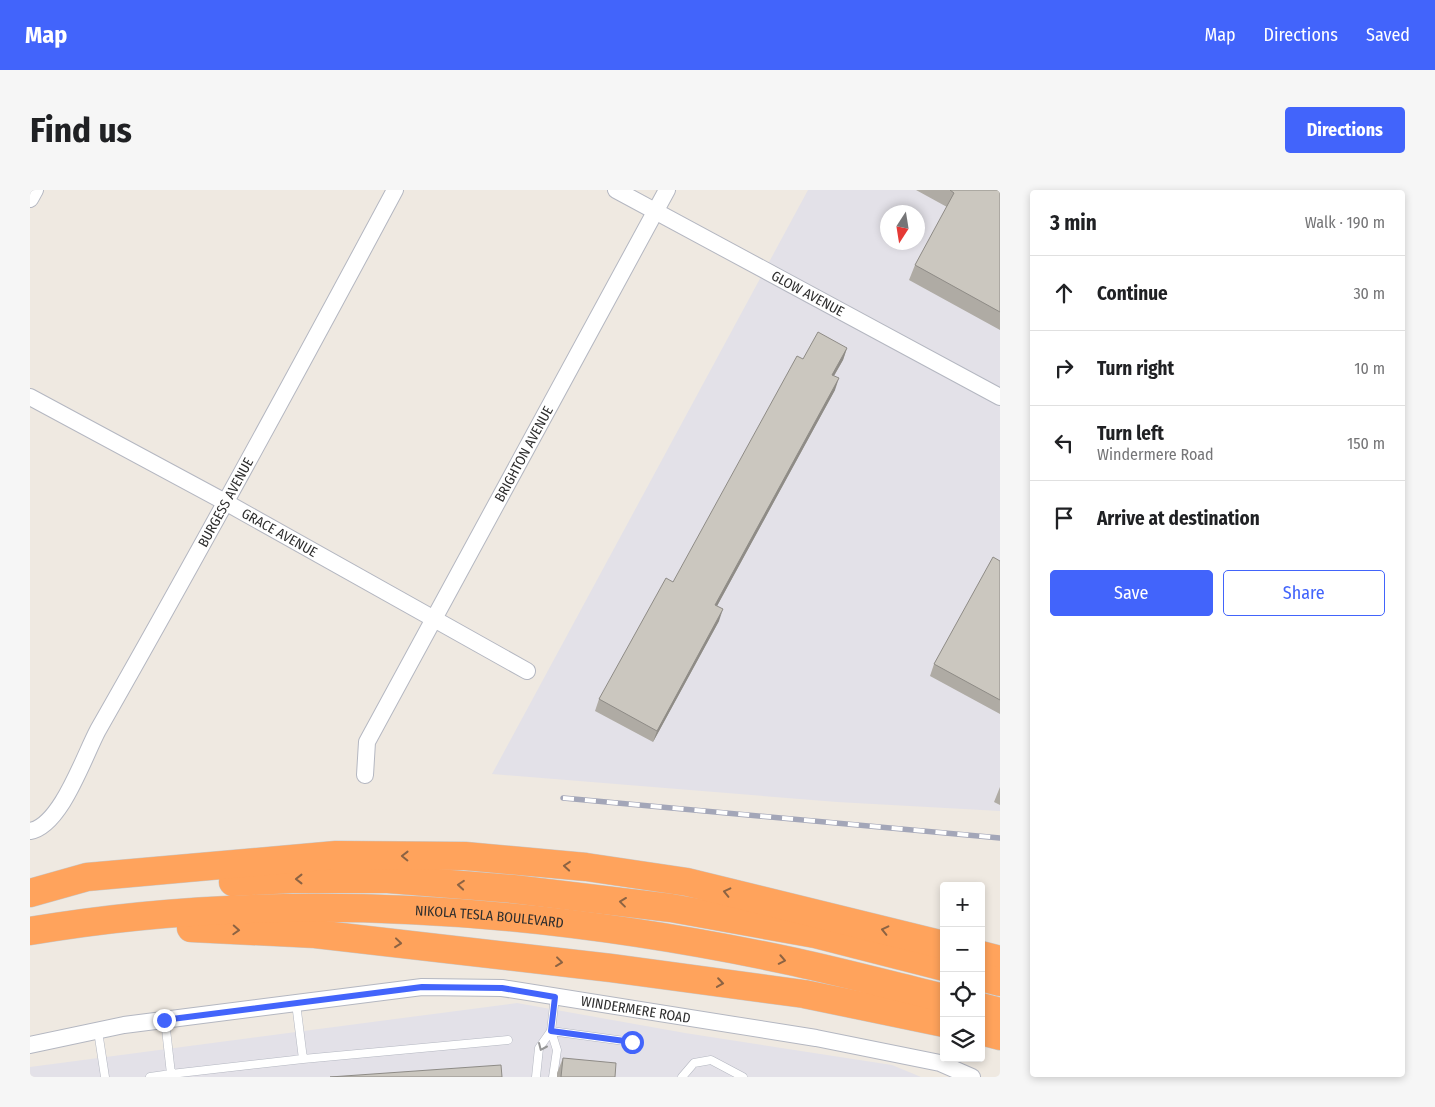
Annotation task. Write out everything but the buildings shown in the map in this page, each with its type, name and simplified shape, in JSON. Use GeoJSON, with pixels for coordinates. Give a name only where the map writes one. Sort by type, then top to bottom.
{"type":"FeatureCollection","features":[{"type":"Feature","properties":{"kind":"highway"},"geometry":{"type":"LineString","coordinates":[[30,893],[87,877],[336,855],[465,856],[586,867],[687,882],[940,943]]}},
{"type":"Feature","properties":{"kind":"highway","name":"NIKOLA TESLA BOULEVARD"},"geometry":{"type":"LineString","coordinates":[[30,897],[292,879],[388,879],[513,889],[671,908],[815,934],[940,966]]}},
{"type":"Feature","properties":{"kind":"highway","name":"NIKOLA TESLA BOULEVARD"},"geometry":{"type":"LineString","coordinates":[[30,932],[86,922],[155,914],[293,906],[386,908],[499,916],[666,938],[795,962],[940,997]]}},
{"type":"Feature","properties":{"kind":"highway"},"geometry":{"type":"LineString","coordinates":[[30,932],[164,926],[314,934],[611,968],[794,993],[940,1022]]}},
{"type":"Feature","properties":{"kind":"highway"},"geometry":{"type":"LineString","coordinates":[[985,946],[1000,948]]}},
{"type":"Feature","properties":{"kind":"highway"},"geometry":{"type":"LineString","coordinates":[[985,956],[1000,960]]}},
{"type":"Feature","properties":{"kind":"highway"},"geometry":{"type":"LineString","coordinates":[[985,978],[1000,982]]}},
{"type":"Feature","properties":{"kind":"highway"},"geometry":{"type":"LineString","coordinates":[[985,1008],[1000,1012]]}},
{"type":"Feature","properties":{"kind":"highway"},"geometry":{"type":"LineString","coordinates":[[985,1025],[1000,1025]]}},
{"type":"Feature","properties":{"kind":"highway"},"geometry":{"type":"LineString","coordinates":[[985,1033],[1000,1036]]}},
{"type":"Feature","properties":{"kind":"street"},"geometry":{"type":"LineString","coordinates":[[30,199],[35,190]]}},
{"type":"Feature","properties":{"kind":"street","name":"BURGESS AVENUE"},"geometry":{"type":"LineString","coordinates":[[30,831],[35,830],[56,813],[95,737],[227,503],[396,190]]}},
{"type":"Feature","properties":{"kind":"street","name":"GLOW AVENUE"},"geometry":{"type":"LineString","coordinates":[[616,190],[1000,397]]}},
{"type":"Feature","properties":{"kind":"street","name":"BRIGHTON AVENUE"},"geometry":{"type":"LineString","coordinates":[[365,775],[367,742],[667,190]]}},
{"type":"Feature","properties":{"kind":"street","name":"GRACE AVENUE"},"geometry":{"type":"LineString","coordinates":[[30,397],[227,503],[527,671]]}},
{"type":"Feature","properties":{"kind":"street","name":"WINDERMERE ROAD"},"geometry":{"type":"LineString","coordinates":[[30,1045],[164,1020],[422,987],[502,988],[816,1038],[940,1063],[972,1077]]}},
{"type":"Feature","properties":{"kind":"lane"},"geometry":{"type":"LineString","coordinates":[[553,1077],[557,1050],[551,1031],[555,997]]}},
{"type":"Feature","properties":{"kind":"lane"},"geometry":{"type":"LineString","coordinates":[[296,1003],[302,1058]]}},
{"type":"Feature","properties":{"kind":"lane"},"geometry":{"type":"LineString","coordinates":[[164,1020],[171,1074]]}},
{"type":"Feature","properties":{"kind":"lane"},"geometry":{"type":"LineString","coordinates":[[98,1031],[105,1077]]}},
{"type":"Feature","properties":{"kind":"lane"},"geometry":{"type":"LineString","coordinates":[[551,1031],[632,1042]]}},
{"type":"Feature","properties":{"kind":"lane"},"geometry":{"type":"LineString","coordinates":[[536,1077],[540,1048],[551,1031]]}},
{"type":"Feature","properties":{"kind":"lane"},"geometry":{"type":"LineString","coordinates":[[150,1077],[302,1058],[508,1040]]}},
{"type":"Feature","properties":{"kind":"lane"},"geometry":{"type":"LineString","coordinates":[[682,1077],[694,1063],[711,1060],[743,1077]]}},
{"type":"Feature","properties":{"kind":"shaded area"},"geometry":{"type":"Polygon","coordinates":[[[808,190],[1000,190],[1000,811],[837,802],[492,774],[808,190]]]}},
{"type":"Feature","properties":{"kind":"shaded area"},"geometry":{"type":"Polygon","coordinates":[[[517,1003],[685,1033],[892,1065],[921,1077],[30,1077],[30,1067],[517,1003]]]}},
{"type":"Feature","properties":{"kind":"railway"},"geometry":{"type":"LineString","coordinates":[[563,798],[1000,838]]}},
{"type":"Feature","properties":{"kind":"route"},"geometry":{"type":"LineString","coordinates":[[164,1020],[422,987],[502,988],[555,997],[551,1031],[632,1042]]}}]}
